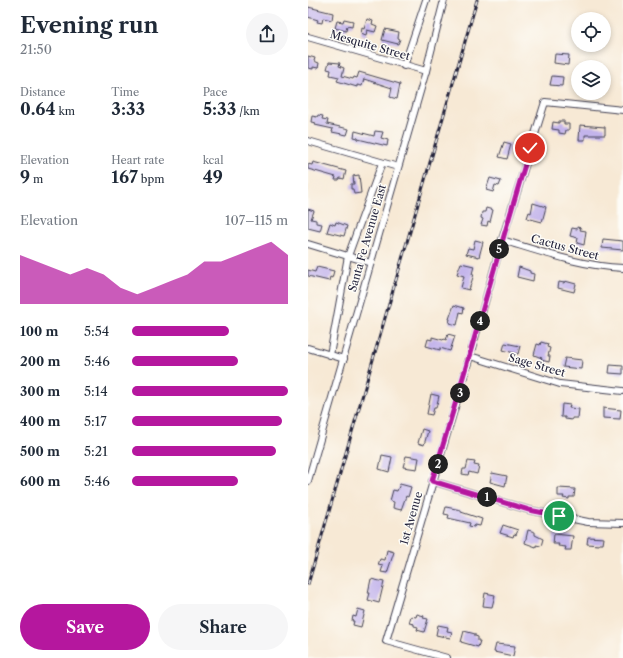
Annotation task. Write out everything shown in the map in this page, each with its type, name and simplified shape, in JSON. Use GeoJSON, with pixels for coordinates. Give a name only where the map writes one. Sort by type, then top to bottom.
{"type":"FeatureCollection","features":[{"type":"Feature","properties":{"kind":"street"},"geometry":{"type":"LineString","coordinates":[[404,66],[426,0]]}},
{"type":"Feature","properties":{"kind":"street","name":"Santa Fe Avenue East"},"geometry":{"type":"LineString","coordinates":[[308,481],[426,71],[444,0]]}},
{"type":"Feature","properties":{"kind":"street","name":"Mesquite Street"},"geometry":{"type":"LineString","coordinates":[[308,37],[404,66],[426,71]]}},
{"type":"Feature","properties":{"kind":"street","name":"1st Avenue"},"geometry":{"type":"LineString","coordinates":[[447,658],[386,641],[470,356],[502,240],[545,102],[623,110]]}},
{"type":"Feature","properties":{"kind":"street"},"geometry":{"type":"LineString","coordinates":[[308,141],[398,167]]}},
{"type":"Feature","properties":{"kind":"street"},"geometry":{"type":"LineString","coordinates":[[330,355],[348,256],[382,163]]}},
{"type":"Feature","properties":{"kind":"street","name":"Cactus Street"},"geometry":{"type":"LineString","coordinates":[[502,240],[563,258],[605,267],[623,268]]}},
{"type":"Feature","properties":{"kind":"street"},"geometry":{"type":"LineString","coordinates":[[308,244],[371,263]]}},
{"type":"Feature","properties":{"kind":"street"},"geometry":{"type":"LineString","coordinates":[[308,348],[344,359]]}},
{"type":"Feature","properties":{"kind":"street","name":"Sage Street"},"geometry":{"type":"LineString","coordinates":[[470,356],[560,384],[623,390]]}},
{"type":"Feature","properties":{"kind":"street"},"geometry":{"type":"LineString","coordinates":[[308,454],[315,456]]}},
{"type":"Feature","properties":{"kind":"street"},"geometry":{"type":"LineString","coordinates":[[432,481],[529,510],[588,522],[623,524]]}},
{"type":"Feature","properties":{"kind":"building"},"geometry":{"type":"Polygon","coordinates":[[[308,7],[333,13],[332,20],[323,18],[322,23],[317,22],[318,20],[308,17],[308,7]]]}},
{"type":"Feature","properties":{"kind":"building"},"geometry":{"type":"Polygon","coordinates":[[[344,19],[353,21],[352,27],[347,26],[346,31],[335,28],[337,21],[343,22],[344,19]]]}},
{"type":"Feature","properties":{"kind":"building"},"geometry":{"type":"Polygon","coordinates":[[[367,19],[373,21],[372,24],[377,26],[375,32],[367,30],[366,36],[361,34],[362,28],[364,29],[367,19]]]}},
{"type":"Feature","properties":{"kind":"building"},"geometry":{"type":"Polygon","coordinates":[[[385,29],[399,32],[398,38],[400,39],[398,44],[382,40],[385,29]]]}},
{"type":"Feature","properties":{"kind":"building"},"geometry":{"type":"Polygon","coordinates":[[[555,54],[569,55],[568,65],[554,63],[555,54]]]}},
{"type":"Feature","properties":{"kind":"building"},"geometry":{"type":"Polygon","coordinates":[[[308,56],[315,58],[314,61],[319,63],[318,68],[308,68],[308,56]]]}},
{"type":"Feature","properties":{"kind":"building"},"geometry":{"type":"Polygon","coordinates":[[[329,62],[340,63],[339,66],[344,68],[342,76],[353,79],[354,77],[357,78],[359,72],[400,84],[397,99],[390,97],[392,88],[364,79],[362,86],[357,85],[357,87],[337,81],[339,77],[330,75],[331,70],[327,69],[329,62]]]}},
{"type":"Feature","properties":{"kind":"building"},"geometry":{"type":"Polygon","coordinates":[[[552,76],[563,77],[562,86],[550,85],[552,76]]]}},
{"type":"Feature","properties":{"kind":"building"},"geometry":{"type":"Polygon","coordinates":[[[318,115],[323,116],[322,119],[328,120],[327,124],[349,129],[347,135],[332,132],[333,129],[315,125],[316,123],[311,122],[312,116],[317,117],[318,115]]]}},
{"type":"Feature","properties":{"kind":"building"},"geometry":{"type":"Polygon","coordinates":[[[559,121],[564,121],[564,124],[569,124],[569,130],[566,130],[565,134],[559,133],[559,130],[552,129],[553,122],[559,123],[559,121]]]}},
{"type":"Feature","properties":{"kind":"building"},"geometry":{"type":"Polygon","coordinates":[[[580,125],[605,127],[605,135],[585,135],[585,140],[579,140],[580,125]]]}},
{"type":"Feature","properties":{"kind":"building"},"geometry":{"type":"Polygon","coordinates":[[[355,131],[374,136],[375,131],[383,132],[381,138],[388,140],[387,146],[358,139],[354,137],[355,131]]]}},
{"type":"Feature","properties":{"kind":"building"},"geometry":{"type":"Polygon","coordinates":[[[504,142],[511,144],[507,159],[499,157],[504,142]]]}},
{"type":"Feature","properties":{"kind":"building"},"geometry":{"type":"Polygon","coordinates":[[[313,162],[346,171],[344,179],[340,178],[339,180],[335,180],[336,177],[308,169],[308,164],[312,165],[313,162]]]}},
{"type":"Feature","properties":{"kind":"building"},"geometry":{"type":"Polygon","coordinates":[[[359,175],[361,193],[354,194],[353,189],[351,189],[351,184],[354,184],[353,176],[359,175]]]}},
{"type":"Feature","properties":{"kind":"building"},"geometry":{"type":"Polygon","coordinates":[[[490,178],[501,181],[499,186],[495,185],[493,192],[486,190],[490,178]]]}},
{"type":"Feature","properties":{"kind":"building"},"geometry":{"type":"Polygon","coordinates":[[[533,203],[546,207],[542,222],[527,218],[529,212],[531,213],[533,203]]]}},
{"type":"Feature","properties":{"kind":"building"},"geometry":{"type":"Polygon","coordinates":[[[486,208],[493,210],[490,222],[488,221],[487,226],[481,225],[483,219],[481,218],[482,212],[485,212],[486,208]]]}},
{"type":"Feature","properties":{"kind":"building"},"geometry":{"type":"Polygon","coordinates":[[[308,209],[314,211],[311,219],[316,220],[316,223],[322,224],[320,231],[308,228],[308,209]]]}},
{"type":"Feature","properties":{"kind":"building"},"geometry":{"type":"Polygon","coordinates":[[[336,222],[347,226],[344,236],[327,232],[330,223],[335,225],[336,222]]]}},
{"type":"Feature","properties":{"kind":"building"},"geometry":{"type":"Polygon","coordinates":[[[577,227],[581,228],[580,230],[586,231],[584,245],[577,243],[578,238],[570,236],[572,228],[577,229],[577,227]]]}},
{"type":"Feature","properties":{"kind":"building"},"geometry":{"type":"Polygon","coordinates":[[[603,239],[623,241],[623,250],[602,248],[603,239]]]}},
{"type":"Feature","properties":{"kind":"building"},"geometry":{"type":"Polygon","coordinates":[[[475,240],[483,242],[479,257],[466,254],[468,248],[473,249],[475,240]]]}},
{"type":"Feature","properties":{"kind":"building"},"geometry":{"type":"Polygon","coordinates":[[[461,263],[474,266],[472,274],[474,274],[469,290],[461,288],[464,276],[457,274],[461,263]]]}},
{"type":"Feature","properties":{"kind":"building"},"geometry":{"type":"Polygon","coordinates":[[[317,267],[334,271],[332,278],[330,277],[329,281],[308,276],[308,270],[315,272],[317,267]]]}},
{"type":"Feature","properties":{"kind":"building"},"geometry":{"type":"Polygon","coordinates":[[[519,267],[534,274],[533,281],[517,277],[519,267]]]}},
{"type":"Feature","properties":{"kind":"building"},"geometry":{"type":"Polygon","coordinates":[[[565,281],[576,284],[574,292],[558,288],[559,282],[564,283],[565,281]]]}},
{"type":"Feature","properties":{"kind":"building"},"geometry":{"type":"Polygon","coordinates":[[[454,305],[464,308],[463,313],[460,312],[457,325],[449,323],[454,305]]]}},
{"type":"Feature","properties":{"kind":"building"},"geometry":{"type":"Polygon","coordinates":[[[448,334],[455,336],[450,351],[426,346],[428,339],[432,340],[432,337],[446,340],[448,334]]]}},
{"type":"Feature","properties":{"kind":"building"},"geometry":{"type":"Polygon","coordinates":[[[541,342],[548,344],[547,347],[550,348],[548,356],[550,356],[549,362],[541,360],[542,358],[534,355],[537,344],[540,345],[541,342]]]}},
{"type":"Feature","properties":{"kind":"building"},"geometry":{"type":"Polygon","coordinates":[[[505,343],[520,346],[518,354],[503,350],[505,343]]]}},
{"type":"Feature","properties":{"kind":"building"},"geometry":{"type":"Polygon","coordinates":[[[565,358],[582,360],[581,369],[563,367],[565,358]]]}},
{"type":"Feature","properties":{"kind":"building"},"geometry":{"type":"Polygon","coordinates":[[[610,365],[623,366],[623,374],[609,373],[610,365]]]}},
{"type":"Feature","properties":{"kind":"building"},"geometry":{"type":"Polygon","coordinates":[[[431,394],[439,396],[436,408],[434,408],[432,415],[427,414],[431,394]]]}},
{"type":"Feature","properties":{"kind":"building"},"geometry":{"type":"Polygon","coordinates":[[[562,404],[570,405],[569,408],[579,409],[578,418],[572,418],[572,420],[561,417],[562,404]]]}},
{"type":"Feature","properties":{"kind":"building"},"geometry":{"type":"Polygon","coordinates":[[[603,408],[621,410],[620,419],[603,418],[603,408]]]}},
{"type":"Feature","properties":{"kind":"building"},"geometry":{"type":"Polygon","coordinates":[[[422,429],[428,431],[424,445],[418,443],[422,429]]]}},
{"type":"Feature","properties":{"kind":"building"},"geometry":{"type":"Polygon","coordinates":[[[382,455],[392,457],[389,472],[379,469],[382,455]]]}},
{"type":"Feature","properties":{"kind":"building"},"geometry":{"type":"Polygon","coordinates":[[[406,456],[419,458],[417,469],[403,467],[406,456]]]}},
{"type":"Feature","properties":{"kind":"building"},"geometry":{"type":"Polygon","coordinates":[[[468,461],[475,462],[474,465],[479,466],[477,474],[469,472],[468,475],[462,474],[463,469],[466,469],[468,461]]]}},
{"type":"Feature","properties":{"kind":"building"},"geometry":{"type":"Polygon","coordinates":[[[492,473],[507,476],[505,486],[490,482],[492,473]]]}},
{"type":"Feature","properties":{"kind":"building"},"geometry":{"type":"Polygon","coordinates":[[[400,484],[411,487],[408,497],[406,496],[401,510],[393,508],[394,502],[390,501],[393,490],[397,491],[400,484]]]}},
{"type":"Feature","properties":{"kind":"building"},"geometry":{"type":"Polygon","coordinates":[[[558,488],[575,489],[574,497],[569,497],[569,499],[563,498],[564,496],[558,496],[558,488]]]}},
{"type":"Feature","properties":{"kind":"building"},"geometry":{"type":"Polygon","coordinates":[[[446,507],[461,510],[461,512],[482,519],[480,526],[469,526],[470,523],[448,518],[449,515],[444,514],[446,507]]]}},
{"type":"Feature","properties":{"kind":"building"},"geometry":{"type":"Polygon","coordinates":[[[503,525],[518,530],[516,535],[514,534],[513,537],[500,533],[503,525]]]}},
{"type":"Feature","properties":{"kind":"building"},"geometry":{"type":"Polygon","coordinates":[[[528,530],[535,532],[535,535],[543,539],[541,546],[536,545],[536,547],[525,543],[528,530]]]}},
{"type":"Feature","properties":{"kind":"building"},"geometry":{"type":"Polygon","coordinates":[[[554,534],[573,536],[571,550],[565,550],[566,547],[558,546],[559,544],[553,544],[554,534]]]}},
{"type":"Feature","properties":{"kind":"building"},"geometry":{"type":"Polygon","coordinates":[[[588,537],[604,538],[603,544],[587,544],[588,537]]]}},
{"type":"Feature","properties":{"kind":"building"},"geometry":{"type":"Polygon","coordinates":[[[387,550],[394,552],[387,573],[381,572],[383,566],[378,565],[380,559],[385,560],[387,550]]]}},
{"type":"Feature","properties":{"kind":"building"},"geometry":{"type":"Polygon","coordinates":[[[371,579],[384,582],[379,603],[368,600],[371,579]]]}},
{"type":"Feature","properties":{"kind":"building"},"geometry":{"type":"Polygon","coordinates":[[[485,593],[495,595],[492,607],[483,606],[485,593]]]}},
{"type":"Feature","properties":{"kind":"building"},"geometry":{"type":"Polygon","coordinates":[[[358,609],[365,611],[361,627],[353,625],[354,621],[352,621],[353,616],[356,617],[358,609]]]}},
{"type":"Feature","properties":{"kind":"building"},"geometry":{"type":"Polygon","coordinates":[[[417,614],[428,619],[424,632],[417,630],[418,627],[409,623],[411,616],[416,617],[417,614]]]}},
{"type":"Feature","properties":{"kind":"building"},"geometry":{"type":"Polygon","coordinates":[[[438,625],[448,627],[447,631],[452,632],[450,638],[436,635],[438,625]]]}},
{"type":"Feature","properties":{"kind":"building"},"geometry":{"type":"Polygon","coordinates":[[[464,631],[475,634],[475,636],[478,637],[478,641],[480,641],[478,647],[461,642],[464,631]]]}},
{"type":"Feature","properties":{"kind":"building"},"geometry":{"type":"Polygon","coordinates":[[[496,644],[515,646],[513,656],[494,652],[496,644]]]}},
{"type":"Feature","properties":{"kind":"railway"},"geometry":{"type":"LineString","coordinates":[[308,584],[477,0]]}},
{"type":"Feature","properties":{"kind":"route"},"geometry":{"type":"LineString","coordinates":[[530,148],[502,240],[462,384],[432,481],[529,510],[559,516]]}}]}
